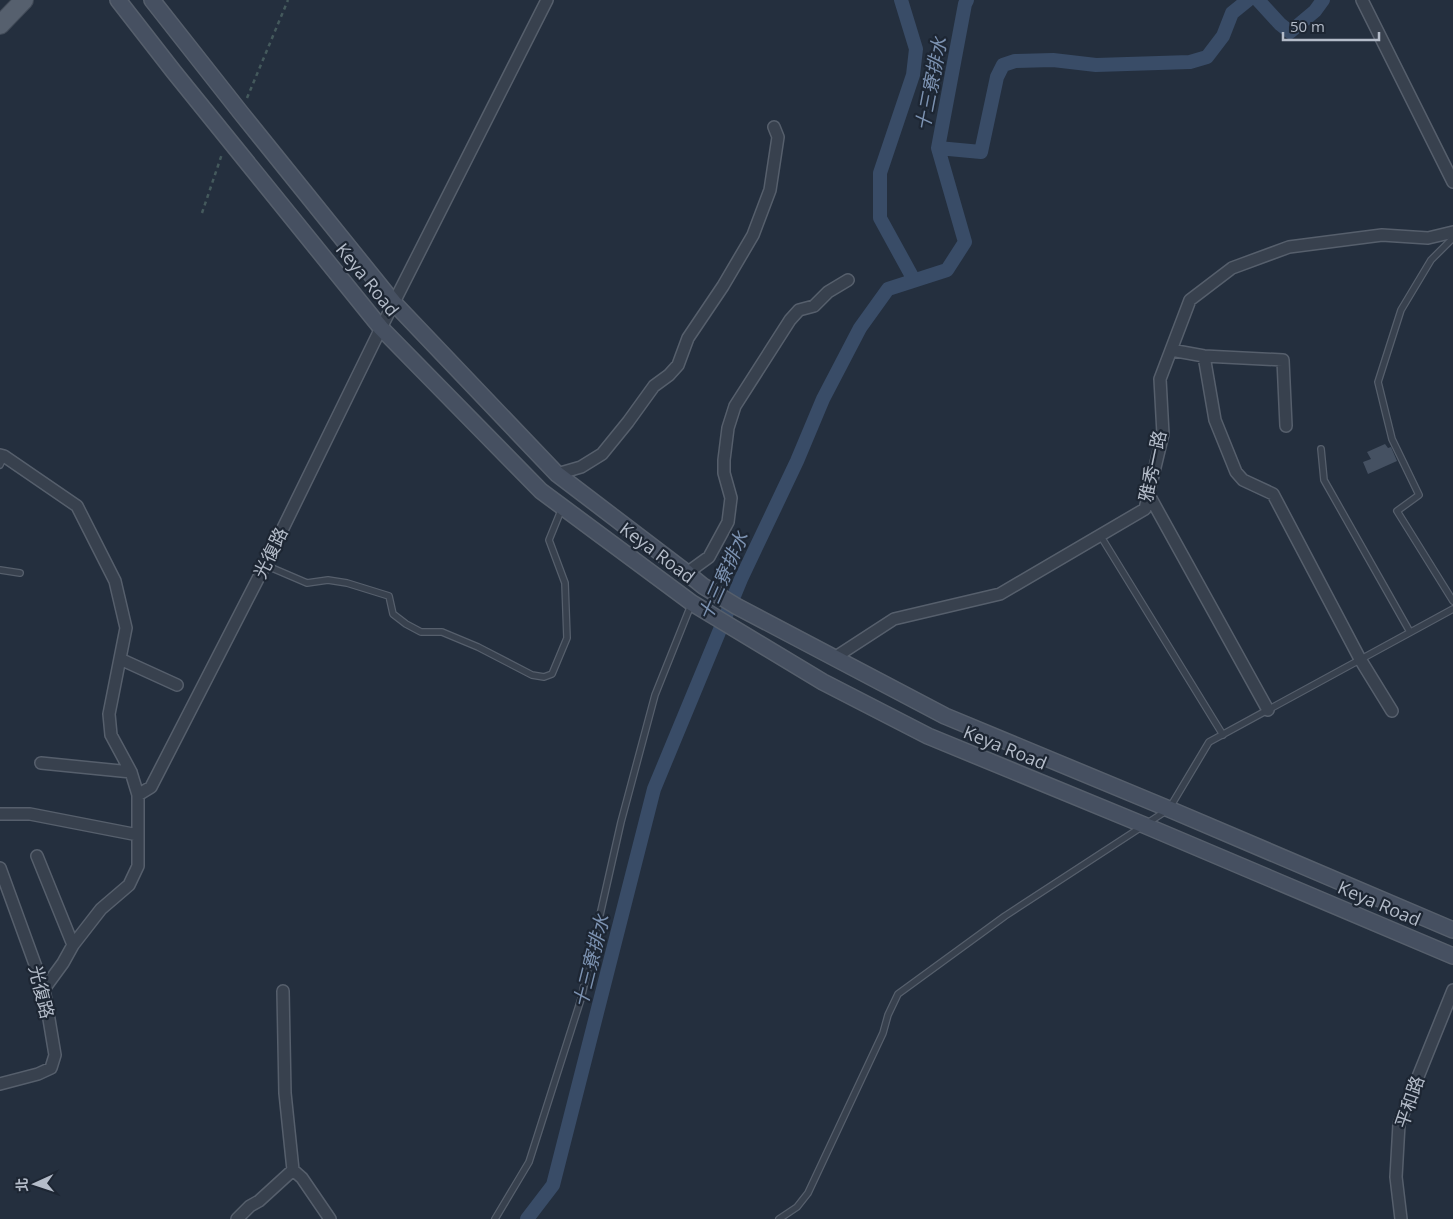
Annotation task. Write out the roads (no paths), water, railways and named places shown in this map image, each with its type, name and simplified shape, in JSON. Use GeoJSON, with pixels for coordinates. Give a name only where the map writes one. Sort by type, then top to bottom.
{"type":"FeatureCollection","features":[{"type":"Feature","properties":{"kind":"main road"},"geometry":{"type":"LineString","coordinates":[[0,25],[24,0]]}},
{"type":"Feature","properties":{"kind":"street","name":"Keya Road"},"geometry":{"type":"LineString","coordinates":[[118,0],[381,328],[541,491],[692,603],[823,682],[928,736],[1453,956]]}},
{"type":"Feature","properties":{"kind":"street","name":"Keya Road"},"geometry":{"type":"LineString","coordinates":[[152,0],[394,303],[557,474],[703,586],[736,606],[945,716],[1453,930]]}},
{"type":"Feature","properties":{"kind":"street","name":"光復路"},"geometry":{"type":"LineString","coordinates":[[138,795],[151,787],[265,566],[381,328],[547,0]]}},
{"type":"Feature","properties":{"kind":"street"},"geometry":{"type":"LineString","coordinates":[[1362,0],[1453,182]]}},
{"type":"Feature","properties":{"kind":"street"},"geometry":{"type":"LineString","coordinates":[[557,474],[581,467],[602,454],[654,386],[669,375],[678,365],[688,338],[723,286],[753,235],[770,190],[778,137],[774,127]]}},
{"type":"Feature","properties":{"kind":"street","name":"雅秀一路"},"geometry":{"type":"LineString","coordinates":[[834,658],[894,619],[1000,594],[1145,509],[1163,434],[1160,379],[1190,300],[1232,268],[1289,247],[1382,235],[1428,238],[1453,232]]}},
{"type":"Feature","properties":{"kind":"street"},"geometry":{"type":"LineString","coordinates":[[687,573],[709,557],[728,522],[730,498],[724,472],[724,460],[728,428],[735,406],[790,320],[799,310],[814,306],[828,292],[848,280]]}},
{"type":"Feature","properties":{"kind":"street"},"geometry":{"type":"LineString","coordinates":[[1171,350],[1204,356],[1283,360],[1286,426]]}},
{"type":"Feature","properties":{"kind":"street"},"geometry":{"type":"LineString","coordinates":[[1204,356],[1214,420],[1236,472],[1243,480],[1273,494],[1360,659],[1392,710]]}},
{"type":"Feature","properties":{"kind":"street"},"geometry":{"type":"LineString","coordinates":[[1,458],[77,506],[115,581],[126,628],[110,714],[111,734],[131,772],[138,795],[138,866],[129,885],[101,910],[73,945],[63,964],[44,989]]}},
{"type":"Feature","properties":{"kind":"street"},"geometry":{"type":"LineString","coordinates":[[1148,495],[1268,710]]}},
{"type":"Feature","properties":{"kind":"street"},"geometry":{"type":"LineString","coordinates":[[120,658],[178,685]]}},
{"type":"Feature","properties":{"kind":"street"},"geometry":{"type":"LineString","coordinates":[[41,763],[131,772]]}},
{"type":"Feature","properties":{"kind":"street"},"geometry":{"type":"LineString","coordinates":[[0,814],[30,814],[138,834]]}},
{"type":"Feature","properties":{"kind":"street"},"geometry":{"type":"LineString","coordinates":[[37,856],[73,945]]}},
{"type":"Feature","properties":{"kind":"street","name":"光復路"},"geometry":{"type":"LineString","coordinates":[[0,868],[44,989],[55,1055],[51,1068],[38,1074],[0,1084]]}},
{"type":"Feature","properties":{"kind":"street"},"geometry":{"type":"LineString","coordinates":[[283,990],[285,1093],[293,1170],[302,1178],[330,1219]]}},
{"type":"Feature","properties":{"kind":"street","name":"平和路"},"geometry":{"type":"LineString","coordinates":[[1401,1219],[1396,1177],[1399,1124],[1453,990]]}},
{"type":"Feature","properties":{"kind":"street"},"geometry":{"type":"LineString","coordinates":[[237,1219],[293,1170]]}},
{"type":"Feature","properties":{"kind":"lane"},"geometry":{"type":"LineString","coordinates":[[1453,238],[1431,260],[1401,310],[1378,382],[1392,440],[1419,495],[1397,511],[1453,601]]}},
{"type":"Feature","properties":{"kind":"lane"},"geometry":{"type":"LineString","coordinates":[[1321,449],[1324,480],[1410,632]]}},
{"type":"Feature","properties":{"kind":"lane"},"geometry":{"type":"LineString","coordinates":[[265,566],[307,583],[328,580],[347,583],[389,596],[392,614],[421,632],[442,632],[478,647],[532,676],[544,677],[552,674],[567,638],[565,583],[549,540],[563,506]]}},
{"type":"Feature","properties":{"kind":"lane"},"geometry":{"type":"LineString","coordinates":[[1100,535],[1223,734]]}},
{"type":"Feature","properties":{"kind":"lane"},"geometry":{"type":"LineString","coordinates":[[0,570],[20,573]]}},
{"type":"Feature","properties":{"kind":"lane"},"geometry":{"type":"LineString","coordinates":[[496,1219],[529,1162],[581,999],[621,822],[655,695],[692,603]]}},
{"type":"Feature","properties":{"kind":"lane"},"geometry":{"type":"LineString","coordinates":[[779,1219],[797,1207],[808,1193],[883,1034],[888,1015],[898,994],[1005,916],[1169,809],[1209,742],[1453,609]]}},
{"type":"Feature","properties":{"kind":"waterway"},"geometry":{"type":"LineString","coordinates":[[901,0],[916,49],[913,75],[880,173],[880,218],[914,280]]}},
{"type":"Feature","properties":{"kind":"waterway","name":"十三寮排水"},"geometry":{"type":"LineString","coordinates":[[527,1219],[553,1185],[654,789],[741,579],[797,461],[823,399],[860,328],[888,289],[947,270],[965,242],[938,148],[967,0]]}},
{"type":"Feature","properties":{"kind":"waterway"},"geometry":{"type":"LineString","coordinates":[[938,148],[981,152],[997,77],[1003,65],[1015,61],[1053,60],[1096,65],[1190,62],[1207,57],[1223,36],[1232,13],[1248,0]]}},
{"type":"Feature","properties":{"kind":"waterway"},"geometry":{"type":"LineString","coordinates":[[1258,0],[1290,32],[1315,11],[1323,0]]}}]}
